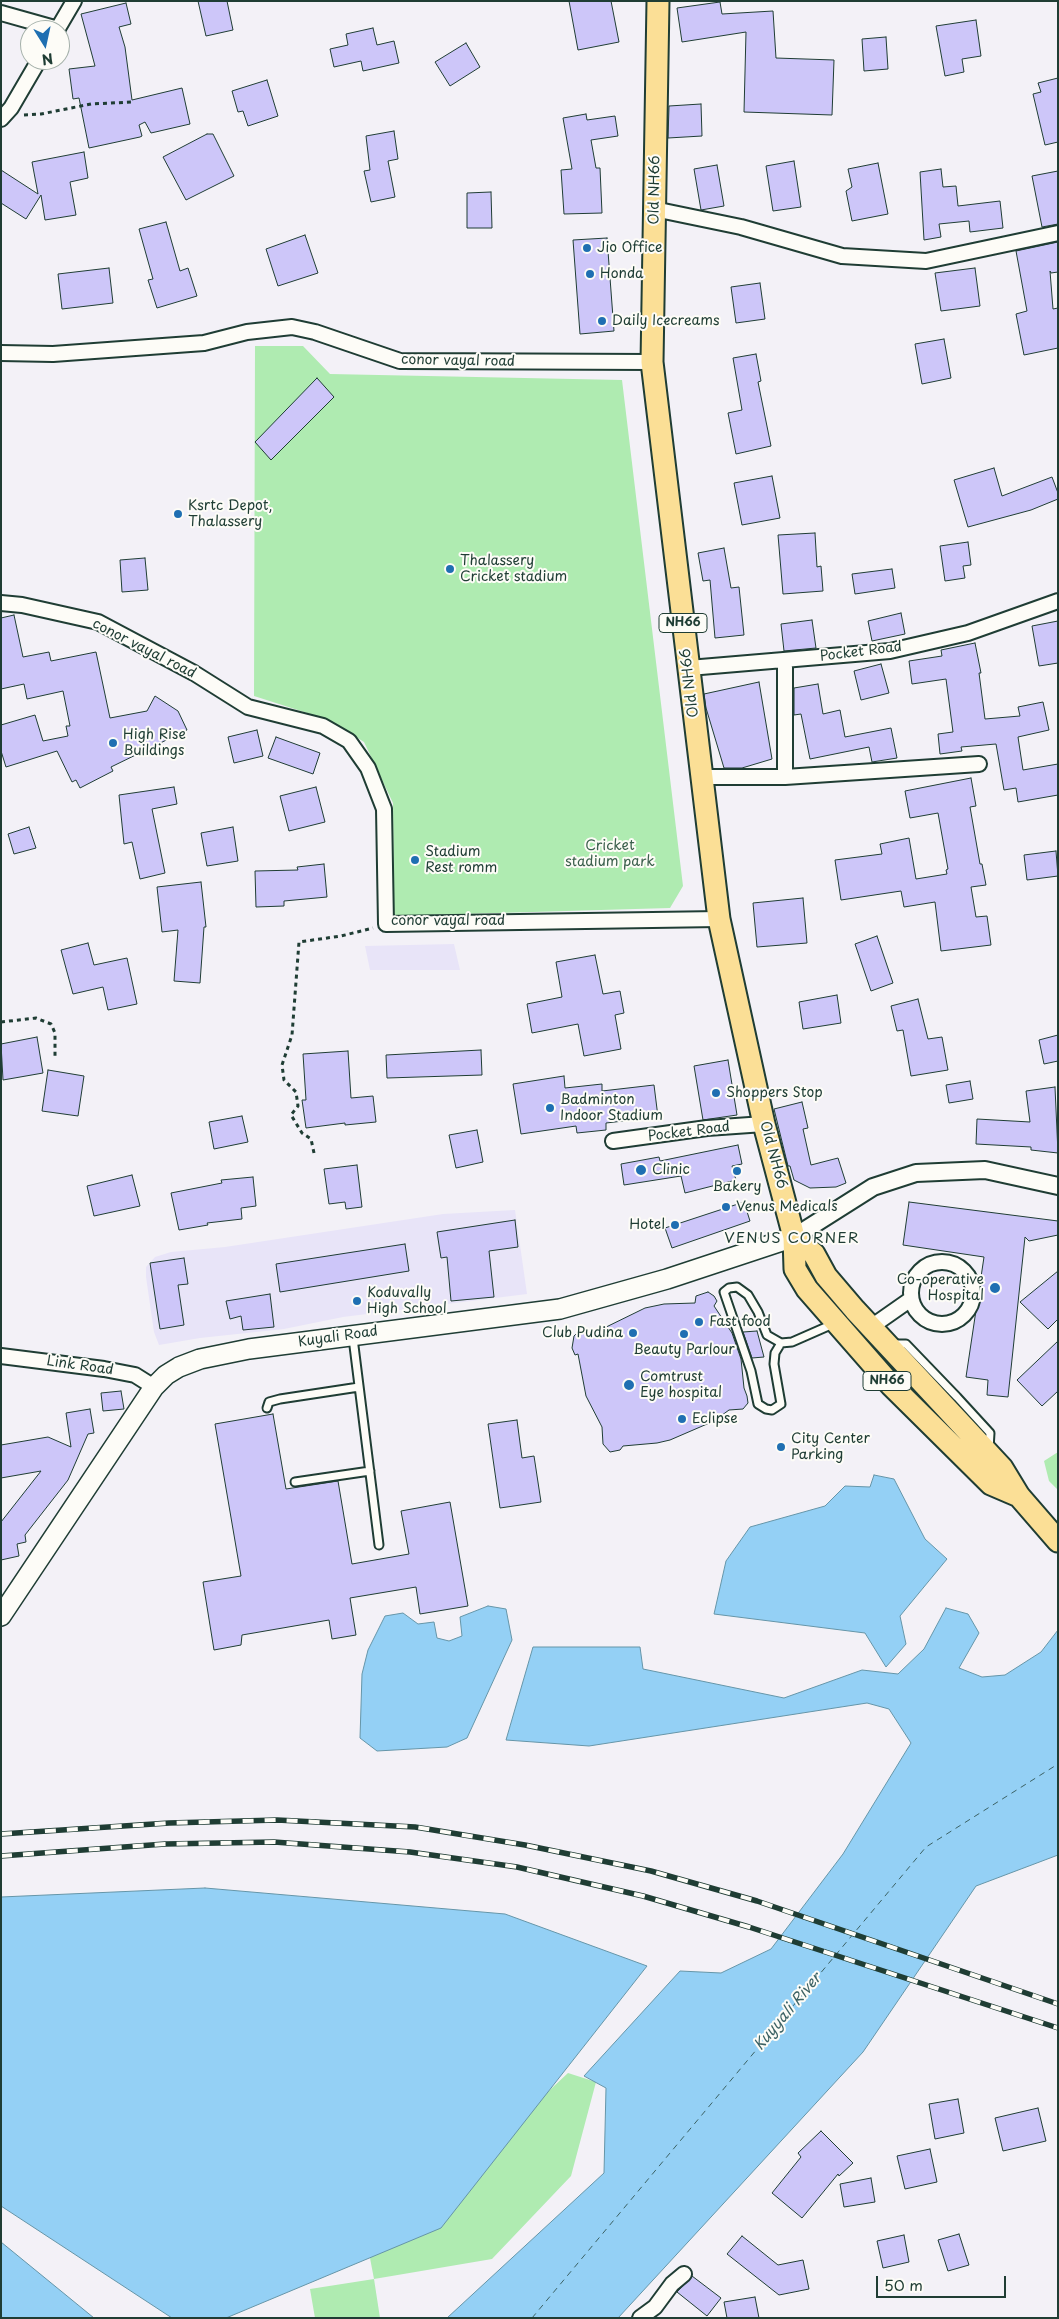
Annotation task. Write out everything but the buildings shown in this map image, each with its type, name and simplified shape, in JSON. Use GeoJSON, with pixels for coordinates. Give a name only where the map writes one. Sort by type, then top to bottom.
{"type":"FeatureCollection","features":[{"type":"Feature","properties":{"kind":"main road","name":"Old NH66"},"geometry":{"type":"LineString","coordinates":[[658,1],[652,362],[719,919],[764,1124],[794,1236],[795,1268],[807,1289],[892,1385],[991,1484],[1019,1496]]}},
{"type":"Feature","properties":{"kind":"main road","name":"Old NH66"},"geometry":{"type":"LineString","coordinates":[[794,1236],[814,1254],[826,1276],[1002,1468],[1019,1496],[1055,1538]]}},
{"type":"Feature","properties":{"kind":"main road","name":"Kuyali Road"},"geometry":{"type":"LineString","coordinates":[[1,1616],[154,1387],[166,1375],[179,1367],[200,1359],[248,1349],[560,1309],[667,1279],[794,1236]]}},
{"type":"Feature","properties":{"kind":"street"},"geometry":{"type":"LineString","coordinates":[[62,20],[74,1]]}},
{"type":"Feature","properties":{"kind":"street"},"geometry":{"type":"LineString","coordinates":[[1,13],[26,20]]}},
{"type":"Feature","properties":{"kind":"street"},"geometry":{"type":"LineString","coordinates":[[2,118],[11,108],[33,70]]}},
{"type":"Feature","properties":{"kind":"street"},"geometry":{"type":"LineString","coordinates":[[654,209],[741,227],[842,256],[926,261],[1058,233]]}},
{"type":"Feature","properties":{"kind":"street","name":"conor vayal road"},"geometry":{"type":"LineString","coordinates":[[1,354],[52,354],[204,343],[247,332],[292,327],[315,332],[400,362],[652,362]]}},
{"type":"Feature","properties":{"kind":"street","name":"Pocket Road"},"geometry":{"type":"LineString","coordinates":[[688,668],[890,651],[968,633],[1058,601]]}},
{"type":"Feature","properties":{"kind":"street","name":"conor vayal road"},"geometry":{"type":"LineString","coordinates":[[1,604],[22,605],[98,622],[194,674],[248,707],[322,726],[349,741],[368,768],[384,809],[386,924],[719,919]]}},
{"type":"Feature","properties":{"kind":"street"},"geometry":{"type":"LineString","coordinates":[[785,660],[785,777]]}},
{"type":"Feature","properties":{"kind":"street"},"geometry":{"type":"LineString","coordinates":[[702,777],[785,777],[979,764]]}},
{"type":"Feature","properties":{"kind":"street","name":"Pocket Road"},"geometry":{"type":"LineString","coordinates":[[613,1142],[707,1128],[764,1124]]}},
{"type":"Feature","properties":{"kind":"street"},"geometry":{"type":"LineString","coordinates":[[794,1236],[873,1187],[916,1173],[985,1170],[1058,1186]]}},
{"type":"Feature","properties":{"kind":"street"},"geometry":{"type":"LineString","coordinates":[[938,1262],[948,1262],[957,1266],[968,1276],[973,1290],[970,1305],[961,1318],[952,1323],[931,1322],[922,1317],[915,1309],[911,1299],[911,1289],[917,1276],[928,1265],[938,1262]]}},
{"type":"Feature","properties":{"kind":"street"},"geometry":{"type":"LineString","coordinates":[[872,1327],[911,1299]]}},
{"type":"Feature","properties":{"kind":"street","name":"Link Road"},"geometry":{"type":"LineString","coordinates":[[1,1356],[104,1369],[135,1375],[154,1387]]}},
{"type":"Feature","properties":{"kind":"street"},"geometry":{"type":"LineString","coordinates":[[640,2318],[655,2307],[672,2284],[684,2274]]}},
{"type":"Feature","properties":{"kind":"lane"},"geometry":{"type":"LineString","coordinates":[[781,1343],[775,1353],[774,1364],[781,1404],[777,1409],[766,1410],[758,1404],[751,1370],[724,1292],[736,1286],[748,1295],[758,1312],[767,1335],[781,1343],[792,1342],[836,1322]]}},
{"type":"Feature","properties":{"kind":"lane"},"geometry":{"type":"LineString","coordinates":[[353,1335],[379,1545]]}},
{"type":"Feature","properties":{"kind":"lane"},"geometry":{"type":"LineString","coordinates":[[267,1408],[269,1402],[280,1399],[359,1387]]}},
{"type":"Feature","properties":{"kind":"lane"},"geometry":{"type":"LineString","coordinates":[[295,1482],[370,1471]]}},
{"type":"Feature","properties":{"kind":"path"},"geometry":{"type":"LineString","coordinates":[[2,118],[41,114],[91,104],[133,102]]}},
{"type":"Feature","properties":{"kind":"path"},"geometry":{"type":"LineString","coordinates":[[314,1153],[311,1139],[302,1133],[291,1115],[298,1106],[296,1092],[284,1080],[282,1065],[292,1035],[299,942],[341,936],[386,924]]}},
{"type":"Feature","properties":{"kind":"path"},"geometry":{"type":"LineString","coordinates":[[1,1022],[36,1018],[51,1024],[55,1033],[55,1058]]}},
{"type":"Feature","properties":{"kind":"shaded area"},"geometry":{"type":"Polygon","coordinates":[[[454,944],[460,970],[370,970],[365,946],[454,944]]]}},
{"type":"Feature","properties":{"kind":"shaded area"},"geometry":{"type":"Polygon","coordinates":[[[515,1210],[527,1294],[343,1317],[284,1329],[200,1338],[159,1345],[154,1332],[146,1267],[155,1257],[171,1252],[225,1247],[443,1214],[515,1210]]]}},
{"type":"Feature","properties":{"kind":"green space","name":"Thalassery Cricket stadium"},"geometry":{"type":"Polygon","coordinates":[[[255,346],[303,346],[330,374],[622,380],[683,886],[670,908],[394,916],[393,803],[364,742],[329,720],[254,696],[255,346]]]}},
{"type":"Feature","properties":{"kind":"green space"},"geometry":{"type":"Polygon","coordinates":[[[1058,1452],[1058,1490],[1049,1481],[1044,1461],[1058,1452]]]}},
{"type":"Feature","properties":{"kind":"green space"},"geometry":{"type":"Polygon","coordinates":[[[568,2073],[596,2082],[571,2176],[492,2259],[374,2279],[370,2258],[568,2073]]]}},
{"type":"Feature","properties":{"kind":"green space"},"geometry":{"type":"Polygon","coordinates":[[[374,2279],[380,2318],[315,2318],[310,2289],[374,2279]]]}},
{"type":"Feature","properties":{"kind":"water"},"geometry":{"type":"Polygon","coordinates":[[[874,1475],[894,1479],[925,1539],[947,1559],[900,1616],[906,1644],[886,1667],[865,1633],[714,1614],[726,1561],[750,1527],[825,1506],[845,1486],[870,1487],[874,1475]]]}},
{"type":"Feature","properties":{"kind":"water"},"geometry":{"type":"Polygon","coordinates":[[[488,1606],[506,1609],[512,1640],[467,1738],[447,1747],[377,1751],[360,1738],[362,1674],[368,1650],[385,1616],[403,1613],[418,1624],[434,1622],[437,1638],[449,1641],[462,1636],[460,1617],[488,1606]]]}},
{"type":"Feature","properties":{"kind":"water","name":"Kuyyali River"},"geometry":{"type":"Polygon","coordinates":[[[946,1608],[968,1614],[979,1633],[959,1668],[982,1677],[1005,1675],[1041,1652],[1058,1630],[1058,1855],[976,1886],[863,2052],[618,2318],[447,2318],[604,2173],[606,2088],[584,2076],[680,1971],[721,1973],[771,1949],[843,1854],[911,1743],[889,1709],[867,1703],[589,1746],[506,1740],[533,1647],[640,1647],[643,1669],[784,1698],[862,1670],[898,1674],[924,1649],[946,1608]]]}},
{"type":"Feature","properties":{"kind":"water"},"geometry":{"type":"Polygon","coordinates":[[[205,1888],[505,1914],[647,1966],[441,2228],[226,2318],[172,2318],[1,2206],[1,1897],[205,1888]]]}},
{"type":"Feature","properties":{"kind":"water"},"geometry":{"type":"Polygon","coordinates":[[[1,2242],[94,2318],[1,2318],[1,2242]]]}},
{"type":"Feature","properties":{"kind":"ferry route"},"geometry":{"type":"LineString","coordinates":[[532,2318],[926,1847],[1058,1764]]}},
{"type":"Feature","properties":{"kind":"railway"},"geometry":{"type":"LineString","coordinates":[[1,1834],[169,1823],[277,1820],[415,1827],[525,1845],[651,1871],[757,1901],[1058,2004]]}},
{"type":"Feature","properties":{"kind":"railway"},"geometry":{"type":"LineString","coordinates":[[1,1856],[165,1844],[274,1842],[410,1852],[517,1867],[643,1896],[749,1927],[1058,2028]]}},
{"type":"Feature","properties":{"kind":"place","name":"Jio Office"},"geometry":{"type":"Point","coordinates":[587,248]}},
{"type":"Feature","properties":{"kind":"place","name":"Honda"},"geometry":{"type":"Point","coordinates":[590,274]}},
{"type":"Feature","properties":{"kind":"place","name":"Daily Icecreams"},"geometry":{"type":"Point","coordinates":[602,321]}},
{"type":"Feature","properties":{"kind":"place","name":"Ksrtc Depot, Thalassery"},"geometry":{"type":"Point","coordinates":[178,514]}},
{"type":"Feature","properties":{"kind":"place","name":"Thalassery Cricket stadium"},"geometry":{"type":"Point","coordinates":[450,569]}},
{"type":"Feature","properties":{"kind":"place","name":"High Rise Buildings"},"geometry":{"type":"Point","coordinates":[113,743]}},
{"type":"Feature","properties":{"kind":"place","name":"Stadium Rest romm"},"geometry":{"type":"Point","coordinates":[415,860]}},
{"type":"Feature","properties":{"kind":"place","name":"Shoppers Stop"},"geometry":{"type":"Point","coordinates":[716,1093]}},
{"type":"Feature","properties":{"kind":"place","name":"Badminton Indoor Stadium"},"geometry":{"type":"Point","coordinates":[550,1108]}},
{"type":"Feature","properties":{"kind":"place","name":"Clinic"},"geometry":{"type":"Point","coordinates":[641,1170]}},
{"type":"Feature","properties":{"kind":"place","name":"Bakery"},"geometry":{"type":"Point","coordinates":[737,1171]}},
{"type":"Feature","properties":{"kind":"place","name":"Venus Medicals"},"geometry":{"type":"Point","coordinates":[726,1207]}},
{"type":"Feature","properties":{"kind":"place","name":"Hotel"},"geometry":{"type":"Point","coordinates":[675,1225]}},
{"type":"Feature","properties":{"kind":"place","name":"Co-operative Hospital"},"geometry":{"type":"Point","coordinates":[995,1288]}},
{"type":"Feature","properties":{"kind":"place","name":"Koduvally High School"},"geometry":{"type":"Point","coordinates":[357,1301]}},
{"type":"Feature","properties":{"kind":"place","name":"Fast food"},"geometry":{"type":"Point","coordinates":[699,1322]}},
{"type":"Feature","properties":{"kind":"place","name":"Club Pudina"},"geometry":{"type":"Point","coordinates":[633,1333]}},
{"type":"Feature","properties":{"kind":"place","name":"Beauty Parlour"},"geometry":{"type":"Point","coordinates":[684,1334]}},
{"type":"Feature","properties":{"kind":"place","name":"Comtrust Eye hospital"},"geometry":{"type":"Point","coordinates":[629,1385]}},
{"type":"Feature","properties":{"kind":"place","name":"Eclipse"},"geometry":{"type":"Point","coordinates":[682,1419]}},
{"type":"Feature","properties":{"kind":"place","name":"City Center Parking"},"geometry":{"type":"Point","coordinates":[781,1447]}},
{"type":"Feature","properties":{"kind":"district","name":"VENUS CORNER"},"geometry":{"type":"Point","coordinates":[792,1239]}},
{"type":"Feature","properties":{"kind":"park label","name":"Cricket stadium park"},"geometry":{"type":"Point","coordinates":[610,854]}}]}
